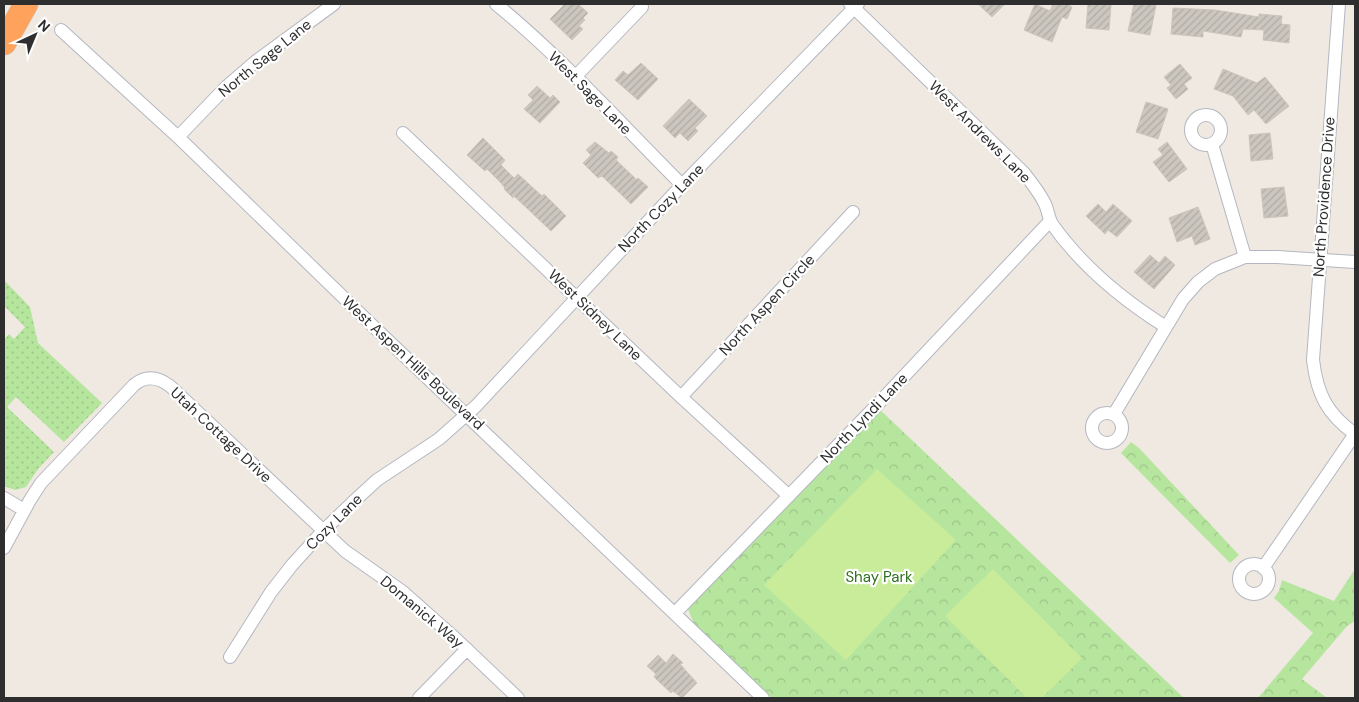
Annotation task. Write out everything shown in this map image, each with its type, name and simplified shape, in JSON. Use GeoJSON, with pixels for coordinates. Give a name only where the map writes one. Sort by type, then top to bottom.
{"type":"FeatureCollection","features":[{"type":"Feature","properties":{"kind":"highway"},"geometry":{"type":"LineString","coordinates":[[4,43],[26,4]]}},
{"type":"Feature","properties":{"kind":"street","name":"North Sage Lane"},"geometry":{"type":"LineString","coordinates":[[178,137],[226,87],[255,62],[334,4]]}},
{"type":"Feature","properties":{"kind":"street","name":"West Sage Lane"},"geometry":{"type":"LineString","coordinates":[[496,4],[522,25],[682,185]]}},
{"type":"Feature","properties":{"kind":"street","name":"North Providence Drive"},"geometry":{"type":"LineString","coordinates":[[1339,4],[1313,360],[1318,390],[1330,410],[1355,434]]}},
{"type":"Feature","properties":{"kind":"street","name":"North Cozy Lane"},"geometry":{"type":"LineString","coordinates":[[467,414],[576,296],[854,5]]}},
{"type":"Feature","properties":{"kind":"street","name":"West Andrews Lane"},"geometry":{"type":"LineString","coordinates":[[854,5],[1024,173],[1045,203],[1050,221],[1064,240],[1094,271],[1128,301],[1166,327]]}},
{"type":"Feature","properties":{"kind":"street"},"geometry":{"type":"LineString","coordinates":[[575,77],[642,7]]}},
{"type":"Feature","properties":{"kind":"street","name":"West Aspen Hills Boulevard"},"geometry":{"type":"LineString","coordinates":[[61,30],[178,137],[375,328],[763,698]]}},
{"type":"Feature","properties":{"kind":"street","name":"West Sidney Lane"},"geometry":{"type":"LineString","coordinates":[[403,133],[788,496]]}},
{"type":"Feature","properties":{"kind":"street"},"geometry":{"type":"LineString","coordinates":[[1212,144],[1245,257]]}},
{"type":"Feature","properties":{"kind":"street","name":"North Aspen Circle"},"geometry":{"type":"LineString","coordinates":[[681,397],[854,212]]}},
{"type":"Feature","properties":{"kind":"street","name":"North Lyndi Lane"},"geometry":{"type":"LineString","coordinates":[[675,613],[876,406],[1050,221]]}},
{"type":"Feature","properties":{"kind":"street"},"geometry":{"type":"LineString","coordinates":[[1114,414],[1183,299],[1198,282],[1215,269],[1245,257],[1355,262]]}},
{"type":"Feature","properties":{"kind":"street","name":"Utah Cottage Drive"},"geometry":{"type":"LineString","coordinates":[[4,548],[36,490],[47,477],[134,385],[144,379],[155,378],[170,386],[323,531]]}},
{"type":"Feature","properties":{"kind":"street","name":"Cozy Lane"},"geometry":{"type":"LineString","coordinates":[[230,657],[271,592],[292,565],[323,531],[371,486],[439,439],[467,414]]}},
{"type":"Feature","properties":{"kind":"street"},"geometry":{"type":"LineString","coordinates":[[1263,568],[1355,434]]}},
{"type":"Feature","properties":{"kind":"street"},"geometry":{"type":"LineString","coordinates":[[4,498],[24,510]]}},
{"type":"Feature","properties":{"kind":"street","name":"Domanick Way"},"geometry":{"type":"LineString","coordinates":[[323,531],[353,558],[399,589],[518,698]]}},
{"type":"Feature","properties":{"kind":"street"},"geometry":{"type":"LineString","coordinates":[[419,698],[466,649]]}},
{"type":"Feature","properties":{"kind":"green space"},"geometry":{"type":"Polygon","coordinates":[[[4,280],[30,307],[38,343],[102,403],[64,442],[16,397],[7,407],[54,452],[38,469],[26,487],[15,490],[4,486],[4,340],[9,334],[14,339],[25,327],[4,306],[4,280]]]}},
{"type":"Feature","properties":{"kind":"green space","name":"Shay Park"},"geometry":{"type":"Polygon","coordinates":[[[876,406],[1184,698],[772,698],[695,626],[685,602],[876,406]]]}},
{"type":"Feature","properties":{"kind":"green space"},"geometry":{"type":"Polygon","coordinates":[[[1131,442],[1139,448],[1239,555],[1230,563],[1121,453],[1131,442]]]}},
{"type":"Feature","properties":{"kind":"green space"},"geometry":{"type":"Polygon","coordinates":[[[877,469],[956,540],[846,660],[764,585],[877,469]]]}},
{"type":"Feature","properties":{"kind":"green space"},"geometry":{"type":"Polygon","coordinates":[[[993,569],[1082,658],[1042,698],[1027,698],[945,616],[993,569]]]}},
{"type":"Feature","properties":{"kind":"green space"},"geometry":{"type":"Polygon","coordinates":[[[1355,569],[1355,621],[1347,626],[1302,679],[1327,698],[1258,698],[1313,633],[1274,598],[1279,591],[1282,580],[1334,601],[1355,569]]]}},
{"type":"Feature","properties":{"kind":"building"},"geometry":{"type":"Polygon","coordinates":[[[565,4],[578,4],[588,13],[583,18],[585,20],[579,26],[583,29],[572,40],[550,19],[565,4]]]}},
{"type":"Feature","properties":{"kind":"building"},"geometry":{"type":"Polygon","coordinates":[[[978,4],[1005,4],[992,17],[978,4]]]}},
{"type":"Feature","properties":{"kind":"building"},"geometry":{"type":"Polygon","coordinates":[[[1035,4],[1050,11],[1053,4],[1066,4],[1072,7],[1067,19],[1062,17],[1052,42],[1024,30],[1035,4]]]}},
{"type":"Feature","properties":{"kind":"building"},"geometry":{"type":"Polygon","coordinates":[[[1088,4],[1111,5],[1109,30],[1086,28],[1088,4]]]}},
{"type":"Feature","properties":{"kind":"building"},"geometry":{"type":"Polygon","coordinates":[[[1134,4],[1156,5],[1150,35],[1128,31],[1134,4]]]}},
{"type":"Feature","properties":{"kind":"building"},"geometry":{"type":"Polygon","coordinates":[[[1173,8],[1215,10],[1259,17],[1259,14],[1282,16],[1281,24],[1290,25],[1289,43],[1263,40],[1264,30],[1243,29],[1241,37],[1203,31],[1203,37],[1171,34],[1173,8]]]}},
{"type":"Feature","properties":{"kind":"building"},"geometry":{"type":"Polygon","coordinates":[[[641,63],[658,79],[638,100],[615,80],[623,71],[628,75],[641,63]]]}},
{"type":"Feature","properties":{"kind":"building"},"geometry":{"type":"Polygon","coordinates":[[[1180,64],[1192,78],[1184,84],[1188,89],[1176,99],[1167,88],[1171,85],[1164,77],[1180,64]]]}},
{"type":"Feature","properties":{"kind":"building"},"geometry":{"type":"Polygon","coordinates":[[[1223,69],[1257,83],[1265,77],[1289,106],[1266,124],[1254,110],[1248,115],[1233,96],[1214,89],[1223,69]]]}},
{"type":"Feature","properties":{"kind":"building"},"geometry":{"type":"Polygon","coordinates":[[[537,86],[550,98],[553,95],[560,102],[540,123],[524,109],[533,100],[528,95],[537,86]]]}},
{"type":"Feature","properties":{"kind":"building"},"geometry":{"type":"Polygon","coordinates":[[[689,99],[707,116],[695,128],[698,131],[688,141],[680,133],[675,138],[663,126],[689,99]]]}},
{"type":"Feature","properties":{"kind":"building"},"geometry":{"type":"Polygon","coordinates":[[[1146,102],[1168,109],[1158,139],[1136,132],[1146,102]]]}},
{"type":"Feature","properties":{"kind":"building"},"geometry":{"type":"Polygon","coordinates":[[[1270,133],[1273,159],[1251,161],[1249,135],[1270,133]]]}},
{"type":"Feature","properties":{"kind":"building"},"geometry":{"type":"Polygon","coordinates":[[[483,138],[505,160],[501,165],[514,178],[518,174],[542,196],[544,194],[566,216],[551,231],[514,196],[513,198],[487,169],[485,171],[467,155],[483,138]]]}},
{"type":"Feature","properties":{"kind":"building"},"geometry":{"type":"Polygon","coordinates":[[[595,142],[609,153],[611,151],[618,157],[616,160],[637,180],[638,178],[648,187],[631,204],[602,176],[598,178],[583,163],[591,155],[586,150],[595,142]]]}},
{"type":"Feature","properties":{"kind":"building"},"geometry":{"type":"Polygon","coordinates":[[[1167,142],[1187,169],[1169,182],[1153,162],[1163,155],[1158,149],[1167,142]]]}},
{"type":"Feature","properties":{"kind":"building"},"geometry":{"type":"Polygon","coordinates":[[[1284,187],[1288,216],[1264,218],[1261,189],[1284,187]]]}},
{"type":"Feature","properties":{"kind":"building"},"geometry":{"type":"Polygon","coordinates":[[[1098,204],[1106,212],[1113,204],[1132,221],[1117,237],[1108,230],[1105,234],[1086,216],[1098,204]]]}},
{"type":"Feature","properties":{"kind":"building"},"geometry":{"type":"Polygon","coordinates":[[[1198,207],[1210,239],[1195,245],[1192,236],[1177,242],[1169,218],[1198,207]]]}},
{"type":"Feature","properties":{"kind":"building"},"geometry":{"type":"Polygon","coordinates":[[[1150,255],[1159,263],[1165,256],[1175,265],[1154,289],[1134,272],[1150,255]]]}},
{"type":"Feature","properties":{"kind":"building"},"geometry":{"type":"Polygon","coordinates":[[[673,654],[683,663],[680,664],[697,683],[682,698],[673,691],[671,693],[654,677],[656,674],[647,666],[658,655],[666,663],[673,654]]]}}]}
